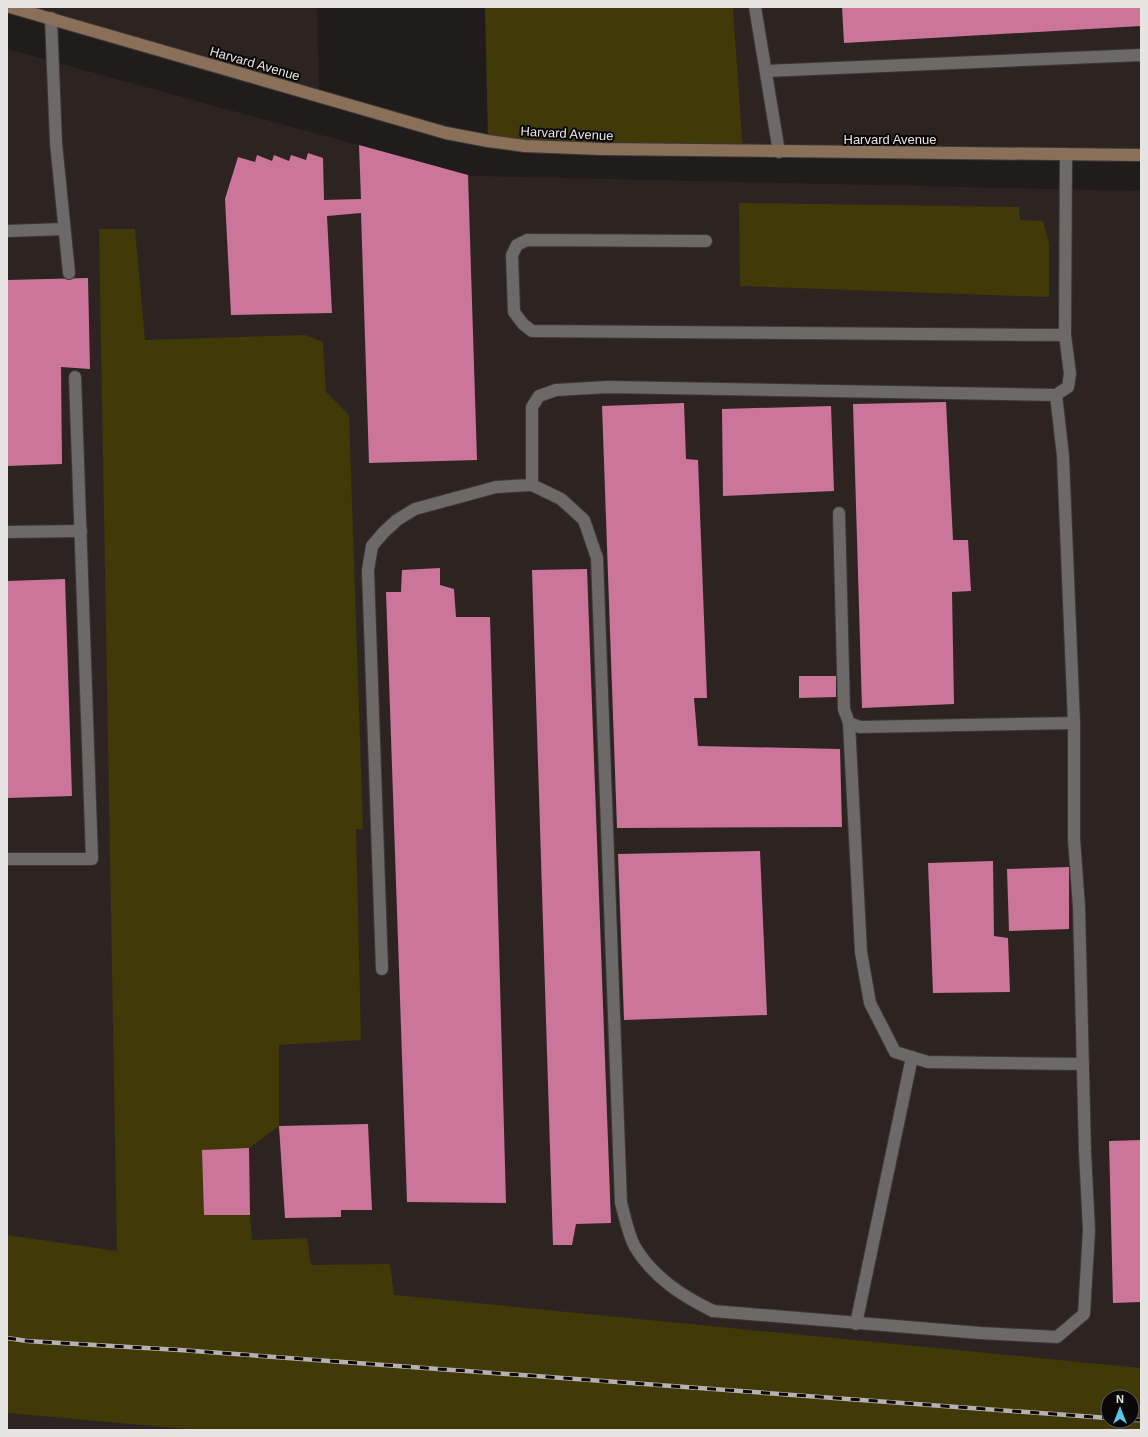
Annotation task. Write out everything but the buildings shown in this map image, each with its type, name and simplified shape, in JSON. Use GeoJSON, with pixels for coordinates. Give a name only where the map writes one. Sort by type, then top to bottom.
{"type":"FeatureCollection","features":[{"type":"Feature","properties":{"kind":"main road","name":"Harvard Avenue"},"geometry":{"type":"LineString","coordinates":[[10,7],[446,133],[525,146],[602,150],[1141,155]]}},
{"type":"Feature","properties":{"kind":"lane"},"geometry":{"type":"LineString","coordinates":[[755,7],[779,152]]}},
{"type":"Feature","properties":{"kind":"lane"},"geometry":{"type":"LineString","coordinates":[[51,18],[56,143],[69,273]]}},
{"type":"Feature","properties":{"kind":"lane"},"geometry":{"type":"LineString","coordinates":[[766,71],[1141,55]]}},
{"type":"Feature","properties":{"kind":"lane"},"geometry":{"type":"LineString","coordinates":[[532,485],[532,407],[540,396],[556,390],[608,387],[1056,395],[1068,387],[1070,374],[1065,335],[1066,154]]}},
{"type":"Feature","properties":{"kind":"lane"},"geometry":{"type":"LineString","coordinates":[[7,231],[64,229]]}},
{"type":"Feature","properties":{"kind":"lane"},"geometry":{"type":"LineString","coordinates":[[706,241],[527,240],[518,245],[512,255],[514,312],[523,324],[532,331],[1065,335]]}},
{"type":"Feature","properties":{"kind":"lane"},"geometry":{"type":"LineString","coordinates":[[7,859],[92,859],[76,377]]}},
{"type":"Feature","properties":{"kind":"lane"},"geometry":{"type":"LineString","coordinates":[[382,970],[368,570],[372,546],[397,520],[415,509],[496,487],[532,485],[561,499],[584,520],[597,558],[621,1202],[626,1222],[635,1246],[650,1267],[674,1288],[691,1300],[713,1311],[856,1324],[1057,1337],[1084,1314],[1089,1230],[1082,1064],[1079,907],[1074,839],[1074,723],[1063,456],[1056,395]]}},
{"type":"Feature","properties":{"kind":"lane"},"geometry":{"type":"LineString","coordinates":[[839,513],[844,709],[849,724],[861,952],[870,1003],[895,1052],[928,1062],[1082,1064]]}},
{"type":"Feature","properties":{"kind":"lane"},"geometry":{"type":"LineString","coordinates":[[7,532],[81,531]]}},
{"type":"Feature","properties":{"kind":"lane"},"geometry":{"type":"LineString","coordinates":[[849,724],[860,727],[1074,723]]}},
{"type":"Feature","properties":{"kind":"lane"},"geometry":{"type":"LineString","coordinates":[[856,1324],[912,1057]]}},
{"type":"Feature","properties":{"kind":"shaded area"},"geometry":{"type":"Polygon","coordinates":[[[10,7],[317,7],[319,96],[10,7]]]}},
{"type":"Feature","properties":{"kind":"shaded area"},"geometry":{"type":"Polygon","coordinates":[[[485,7],[733,7],[743,151],[488,141],[485,7]]]}},
{"type":"Feature","properties":{"kind":"shaded area"},"geometry":{"type":"Polygon","coordinates":[[[733,7],[1141,7],[1141,155],[743,151],[733,7]]]}},
{"type":"Feature","properties":{"kind":"shaded area"},"geometry":{"type":"Polygon","coordinates":[[[7,49],[471,176],[1141,191],[1141,1430],[7,1430],[7,49]]]}},
{"type":"Feature","properties":{"kind":"shaded area"},"geometry":{"type":"Polygon","coordinates":[[[739,203],[1019,207],[1020,220],[1043,221],[1049,243],[1049,297],[740,286],[739,203]]]}},
{"type":"Feature","properties":{"kind":"shaded area"},"geometry":{"type":"Polygon","coordinates":[[[99,229],[135,229],[145,340],[305,335],[323,342],[326,392],[349,415],[363,829],[356,829],[361,1040],[279,1045],[279,1126],[249,1148],[204,1214],[250,1215],[252,1240],[307,1238],[311,1265],[390,1264],[394,1295],[1141,1368],[1141,1430],[200,1430],[7,1413],[7,1235],[117,1251],[99,229]]]}},
{"type":"Feature","properties":{"kind":"railway"},"geometry":{"type":"LineString","coordinates":[[7,1338],[27,1341],[180,1350],[1100,1417]]}}]}
